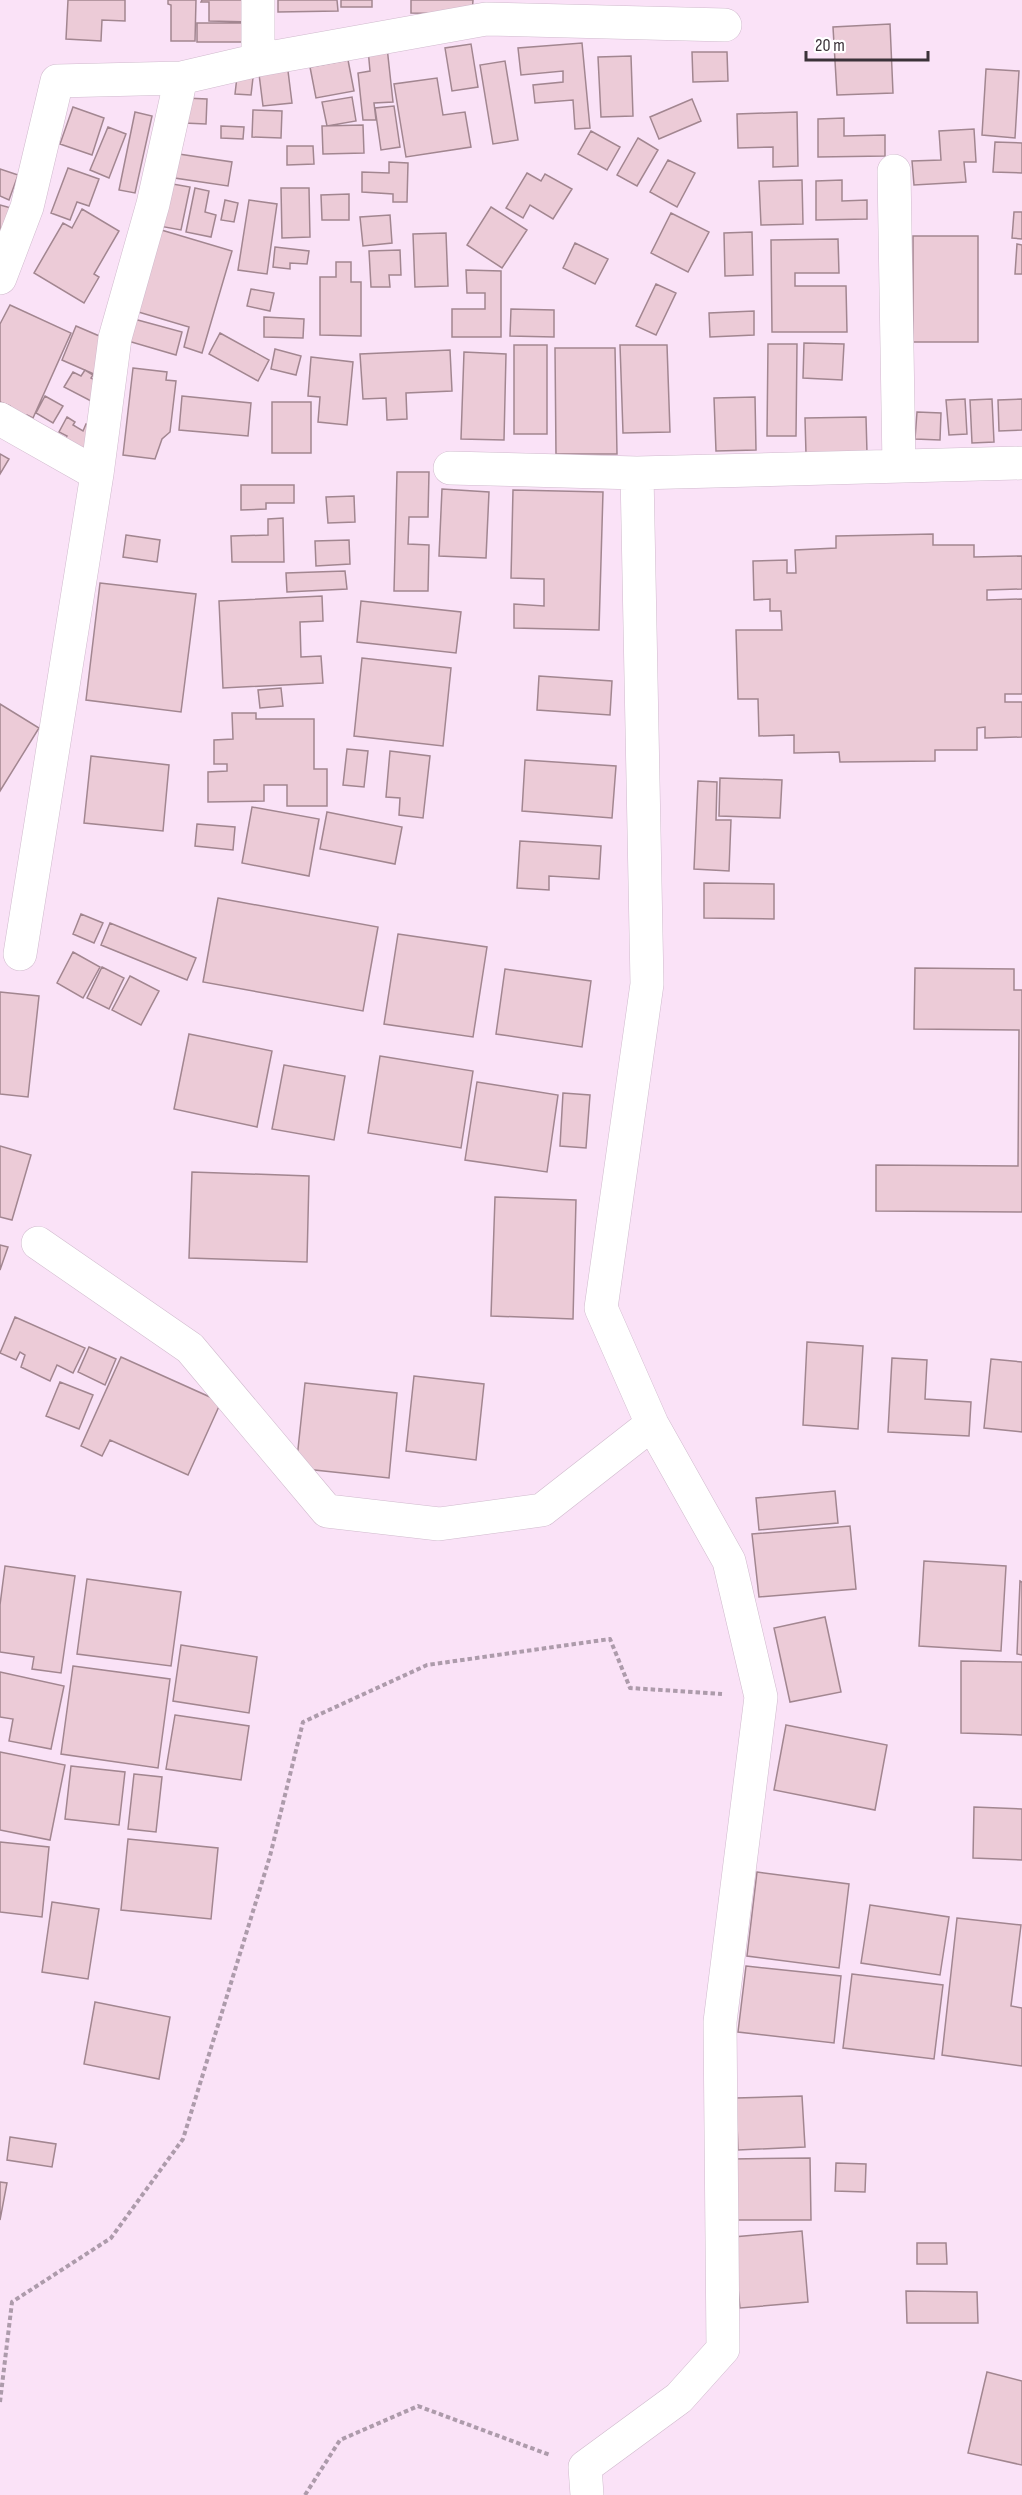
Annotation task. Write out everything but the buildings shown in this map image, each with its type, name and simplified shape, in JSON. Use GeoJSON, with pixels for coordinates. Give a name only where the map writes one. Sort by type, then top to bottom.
{"type":"FeatureCollection","features":[{"type":"Feature","properties":{"kind":"street"},"geometry":{"type":"LineString","coordinates":[[258,0],[258,60]]}},
{"type":"Feature","properties":{"kind":"street"},"geometry":{"type":"LineString","coordinates":[[0,278],[27,207],[57,81],[181,78],[485,9],[724,24]]}},
{"type":"Feature","properties":{"kind":"street"},"geometry":{"type":"LineString","coordinates":[[20,954],[97,474],[115,338],[153,204],[181,78]]}},
{"type":"Feature","properties":{"kind":"street"},"geometry":{"type":"LineString","coordinates":[[894,171],[898,466]]}},
{"type":"Feature","properties":{"kind":"street"},"geometry":{"type":"LineString","coordinates":[[0,419],[97,474]]}},
{"type":"Feature","properties":{"kind":"street"},"geometry":{"type":"LineString","coordinates":[[450,468],[637,474],[1022,463]]}},
{"type":"Feature","properties":{"kind":"street"},"geometry":{"type":"LineString","coordinates":[[586,2481],[679,2398],[723,2349],[720,2022],[761,1697],[729,1561],[652,1424],[601,1308],[647,984],[637,474]]}},
{"type":"Feature","properties":{"kind":"street"},"geometry":{"type":"LineString","coordinates":[[38,1243],[190,1348],[327,1511],[439,1524],[542,1510],[652,1424]]}},
{"type":"Feature","properties":{"kind":"path"},"geometry":{"type":"LineString","coordinates":[[0,2402],[12,2302],[111,2238],[183,2139],[270,1856],[303,1722],[427,1665],[610,1639],[630,1688],[761,1697]]}},
{"type":"Feature","properties":{"kind":"path"},"geometry":{"type":"LineString","coordinates":[[306,2495],[340,2440],[418,2406],[586,2481]]}}]}
